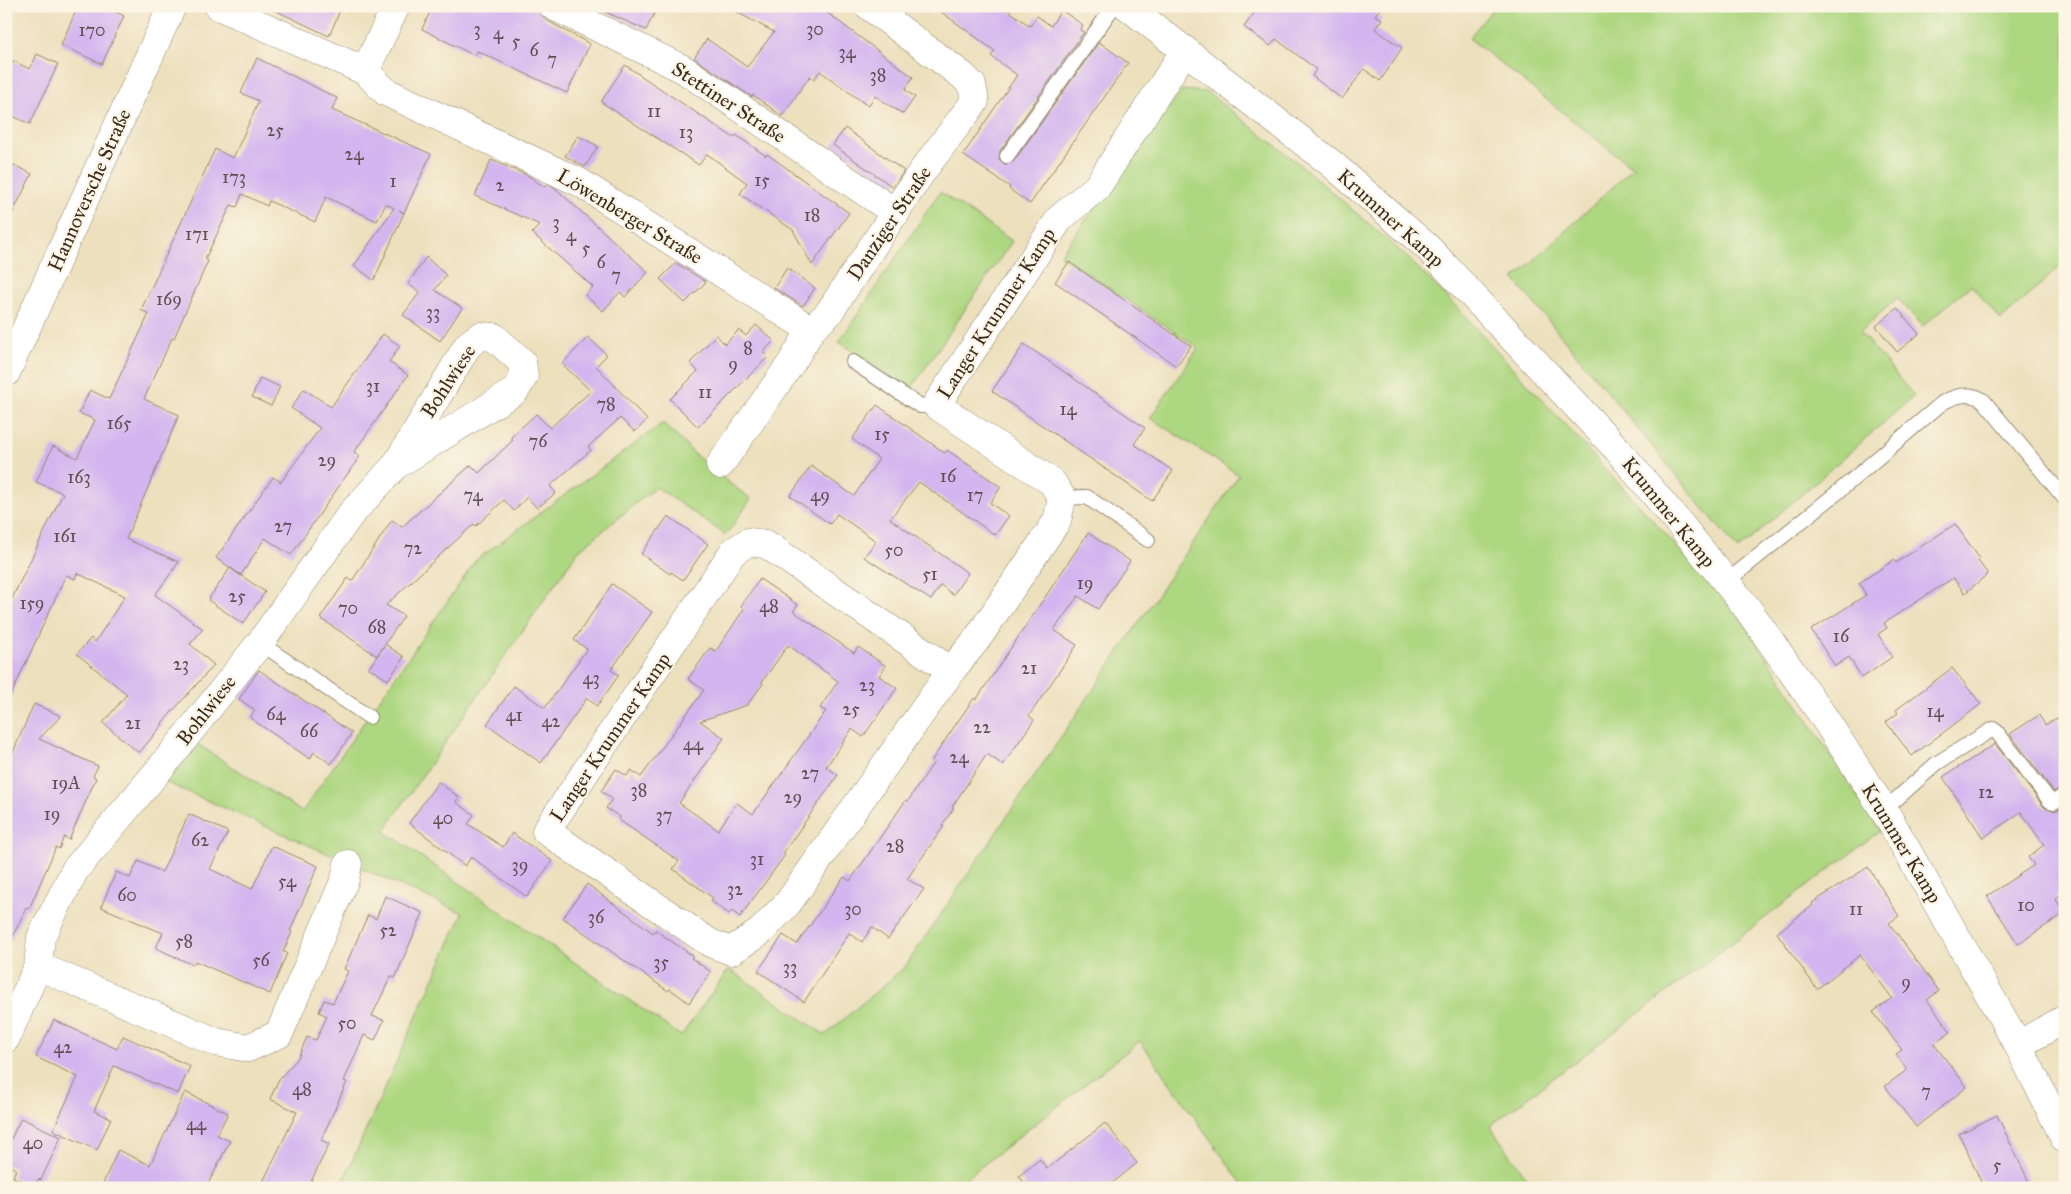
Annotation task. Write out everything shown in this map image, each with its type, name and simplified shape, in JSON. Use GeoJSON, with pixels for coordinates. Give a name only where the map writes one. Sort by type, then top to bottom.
{"type":"FeatureCollection","features":[{"type":"Feature","properties":{"kind":"street","name":"Hannoversche Straße"},"geometry":{"type":"LineString","coordinates":[[6,373],[172,6]]}},
{"type":"Feature","properties":{"kind":"street","name":"Löwenberger Straße"},"geometry":{"type":"LineString","coordinates":[[218,6],[364,71],[386,92],[580,182],[811,330]]}},
{"type":"Feature","properties":{"kind":"street"},"geometry":{"type":"LineString","coordinates":[[364,71],[396,6]]}},
{"type":"Feature","properties":{"kind":"street","name":"Stettiner Straße"},"geometry":{"type":"LineString","coordinates":[[553,6],[683,69],[896,213]]}},
{"type":"Feature","properties":{"kind":"street","name":"Danziger Straße"},"geometry":{"type":"LineString","coordinates":[[720,465],[792,362],[811,330],[828,314],[922,173],[976,101],[972,85],[963,76],[869,6]]}},
{"type":"Feature","properties":{"kind":"street","name":"Krummer Kamp"},"geometry":{"type":"LineString","coordinates":[[1127,6],[1332,164],[1427,247],[1617,449],[1684,528],[1816,705],[1884,810],[2018,1045],[2065,1139]]}},
{"type":"Feature","properties":{"kind":"street","name":"Langer Krummer Kamp"},"geometry":{"type":"LineString","coordinates":[[951,671],[766,544],[748,542],[733,552],[546,831],[710,943],[731,951],[760,932],[788,903],[951,671],[977,639],[1057,521],[1062,498],[1052,482],[936,405],[1055,224],[1097,187],[1185,50]]}},
{"type":"Feature","properties":{"kind":"street","name":"Bohlwiese"},"geometry":{"type":"LineString","coordinates":[[6,1038],[38,966],[41,937],[75,870],[168,759],[260,643],[350,515],[396,465],[468,345],[480,336],[494,337],[522,362],[524,376],[515,391],[396,465]]}},
{"type":"Feature","properties":{"kind":"street"},"geometry":{"type":"LineString","coordinates":[[38,966],[216,1042],[248,1048],[279,1034],[345,879],[348,864]]}},
{"type":"Feature","properties":{"kind":"street"},"geometry":{"type":"LineString","coordinates":[[2018,1045],[2065,1019]]}},
{"type":"Feature","properties":{"kind":"lane"},"geometry":{"type":"LineString","coordinates":[[1007,156],[1114,6]]}},
{"type":"Feature","properties":{"kind":"lane"},"geometry":{"type":"LineString","coordinates":[[853,362],[920,406],[936,405]]}},
{"type":"Feature","properties":{"kind":"lane"},"geometry":{"type":"LineString","coordinates":[[1726,582],[1838,492],[1942,403],[1952,397],[1972,395],[1984,401],[2065,499]]}},
{"type":"Feature","properties":{"kind":"lane"},"geometry":{"type":"LineString","coordinates":[[1062,498],[1087,497],[1148,540]]}},
{"type":"Feature","properties":{"kind":"lane"},"geometry":{"type":"LineString","coordinates":[[260,643],[369,717]]}},
{"type":"Feature","properties":{"kind":"lane"},"geometry":{"type":"LineString","coordinates":[[1884,810],[1937,763],[1993,730],[1996,731],[2050,801],[2054,802],[2065,795]]}},
{"type":"Feature","properties":{"kind":"green space"},"geometry":{"type":"Polygon","coordinates":[[[1495,6],[2065,6],[2065,270],[2061,266],[2001,320],[1971,285],[1923,326],[1897,298],[1860,332],[1914,396],[1738,550],[1514,279],[1633,168],[1469,38],[1495,6]]]}},
{"type":"Feature","properties":{"kind":"green space"},"geometry":{"type":"Polygon","coordinates":[[[1182,90],[1207,92],[1303,167],[1407,257],[1463,314],[1738,613],[1880,831],[1490,1126],[1534,1188],[1245,1188],[1140,1041],[954,1188],[340,1188],[463,913],[163,781],[196,743],[302,812],[476,560],[663,423],[708,467],[751,499],[726,535],[656,487],[578,551],[384,831],[681,1036],[729,969],[825,1035],[905,967],[1239,475],[1150,418],[1198,348],[1060,255],[1182,90]]]}},
{"type":"Feature","properties":{"kind":"green space"},"geometry":{"type":"Polygon","coordinates":[[[940,192],[1012,241],[910,390],[839,342],[940,192]]]}},
{"type":"Feature","properties":{"kind":"building"},"geometry":{"type":"Polygon","coordinates":[[[78,6],[105,6],[124,16],[102,64],[61,45],[78,6]]]}},
{"type":"Feature","properties":{"kind":"building"},"geometry":{"type":"Polygon","coordinates":[[[266,6],[342,6],[329,36],[266,6]]]}},
{"type":"Feature","properties":{"kind":"building"},"geometry":{"type":"Polygon","coordinates":[[[433,6],[531,6],[539,11],[546,20],[590,44],[567,93],[477,51],[475,56],[422,29],[433,6]]]}},
{"type":"Feature","properties":{"kind":"building"},"geometry":{"type":"Polygon","coordinates":[[[592,6],[658,6],[646,30],[592,6]]]}},
{"type":"Feature","properties":{"kind":"building"},"geometry":{"type":"Polygon","coordinates":[[[725,6],[818,6],[913,77],[905,90],[915,97],[903,114],[875,96],[868,106],[820,71],[814,79],[810,76],[782,116],[753,95],[752,97],[694,58],[707,39],[747,67],[774,32],[725,6]]]}},
{"type":"Feature","properties":{"kind":"building"},"geometry":{"type":"Polygon","coordinates":[[[933,6],[1002,6],[1030,26],[1037,16],[1051,26],[1061,10],[1083,25],[1080,30],[1084,32],[1000,151],[999,159],[1006,165],[1014,161],[1099,42],[1128,63],[1030,204],[1009,189],[1010,187],[963,155],[1017,75],[991,56],[995,51],[933,6]]]}},
{"type":"Feature","properties":{"kind":"building"},"geometry":{"type":"Polygon","coordinates":[[[1259,6],[1382,6],[1375,15],[1382,19],[1375,29],[1402,48],[1380,81],[1364,69],[1342,99],[1312,76],[1316,69],[1276,39],[1270,46],[1244,27],[1259,6]]]}},
{"type":"Feature","properties":{"kind":"building"},"geometry":{"type":"Polygon","coordinates":[[[37,54],[58,64],[30,124],[6,113],[6,58],[30,69],[37,54]]]}},
{"type":"Feature","properties":{"kind":"building"},"geometry":{"type":"Polygon","coordinates":[[[257,58],[337,98],[332,110],[431,154],[374,280],[354,266],[394,208],[386,204],[377,221],[326,197],[315,222],[269,201],[267,206],[242,194],[237,207],[231,205],[205,259],[208,261],[174,338],[172,338],[144,399],[179,415],[126,539],[179,562],[155,595],[203,629],[190,644],[214,665],[162,723],[139,753],[103,723],[127,694],[77,654],[91,638],[95,642],[125,596],[77,573],[75,579],[66,575],[6,706],[6,611],[63,493],[36,482],[53,446],[77,458],[95,420],[79,413],[90,390],[109,399],[149,314],[141,310],[215,149],[233,158],[259,101],[241,93],[257,58]]]}},
{"type":"Feature","properties":{"kind":"building"},"geometry":{"type":"Polygon","coordinates":[[[625,65],[734,138],[736,135],[766,156],[767,154],[849,213],[812,265],[793,230],[740,194],[747,183],[707,154],[699,165],[601,102],[625,65]]]}},
{"type":"Feature","properties":{"kind":"building"},"geometry":{"type":"Polygon","coordinates":[[[845,128],[904,171],[893,187],[833,145],[845,128]]]}},
{"type":"Feature","properties":{"kind":"building"},"geometry":{"type":"Polygon","coordinates":[[[578,136],[598,146],[585,167],[565,156],[578,136]]]}},
{"type":"Feature","properties":{"kind":"building"},"geometry":{"type":"Polygon","coordinates":[[[491,160],[527,175],[545,187],[547,184],[555,188],[648,272],[625,297],[620,292],[603,311],[585,295],[593,287],[532,233],[540,225],[475,196],[491,160]]]}},
{"type":"Feature","properties":{"kind":"building"},"geometry":{"type":"Polygon","coordinates":[[[6,161],[32,174],[6,226],[6,161]]]}},
{"type":"Feature","properties":{"kind":"building"},"geometry":{"type":"Polygon","coordinates":[[[426,257],[446,275],[435,290],[462,308],[440,341],[403,315],[420,292],[408,284],[426,257]]]}},
{"type":"Feature","properties":{"kind":"building"},"geometry":{"type":"Polygon","coordinates":[[[1069,262],[1191,346],[1176,366],[1055,282],[1069,262]]]}},
{"type":"Feature","properties":{"kind":"building"},"geometry":{"type":"Polygon","coordinates":[[[676,263],[706,282],[685,303],[660,279],[676,263]]]}},
{"type":"Feature","properties":{"kind":"building"},"geometry":{"type":"Polygon","coordinates":[[[787,268],[815,288],[803,306],[774,288],[787,268]]]}},
{"type":"Feature","properties":{"kind":"building"},"geometry":{"type":"Polygon","coordinates":[[[1897,308],[1919,334],[1897,352],[1876,326],[1897,308]]]}},
{"type":"Feature","properties":{"kind":"building"},"geometry":{"type":"Polygon","coordinates":[[[756,325],[774,341],[763,352],[768,357],[698,427],[670,399],[698,371],[690,363],[716,335],[725,344],[739,330],[746,336],[756,325]]]}},
{"type":"Feature","properties":{"kind":"building"},"geometry":{"type":"Polygon","coordinates":[[[383,334],[400,346],[389,362],[408,375],[354,452],[360,456],[291,555],[265,538],[241,575],[216,558],[273,477],[281,482],[320,428],[291,408],[304,389],[331,407],[383,334]]]}},
{"type":"Feature","properties":{"kind":"building"},"geometry":{"type":"Polygon","coordinates":[[[588,337],[607,355],[596,366],[647,420],[635,432],[620,418],[588,447],[591,450],[550,486],[556,493],[537,508],[527,497],[514,511],[504,500],[476,526],[474,524],[386,605],[404,616],[377,656],[320,618],[348,578],[352,581],[392,520],[402,527],[471,465],[479,473],[513,440],[511,437],[536,414],[550,428],[591,391],[562,364],[588,337]]]}},
{"type":"Feature","properties":{"kind":"building"},"geometry":{"type":"Polygon","coordinates":[[[1024,344],[1145,428],[1134,444],[1173,471],[1152,501],[992,391],[1024,344]]]}},
{"type":"Feature","properties":{"kind":"building"},"geometry":{"type":"Polygon","coordinates":[[[260,378],[280,387],[271,406],[252,397],[260,378]]]}},
{"type":"Feature","properties":{"kind":"building"},"geometry":{"type":"Polygon","coordinates":[[[877,405],[945,453],[947,450],[1001,487],[990,503],[1009,516],[995,535],[919,482],[890,519],[968,573],[953,595],[941,585],[931,600],[864,557],[876,541],[837,514],[830,524],[790,496],[811,466],[854,496],[879,459],[852,439],[877,405]]]}},
{"type":"Feature","properties":{"kind":"building"},"geometry":{"type":"Polygon","coordinates":[[[668,516],[708,544],[683,580],[671,572],[670,574],[641,554],[668,516]]]}},
{"type":"Feature","properties":{"kind":"building"},"geometry":{"type":"Polygon","coordinates":[[[1955,524],[1980,559],[1978,561],[1988,574],[1965,593],[1953,578],[1884,623],[1887,628],[1878,634],[1892,657],[1862,678],[1849,657],[1835,666],[1811,630],[1866,595],[1859,583],[1894,560],[1896,563],[1955,524]]]}},
{"type":"Feature","properties":{"kind":"building"},"geometry":{"type":"Polygon","coordinates":[[[1088,533],[1130,561],[1098,609],[1078,596],[1054,630],[1077,645],[1029,716],[1034,720],[1003,765],[987,754],[952,807],[954,808],[942,825],[944,826],[907,879],[924,889],[888,939],[872,927],[862,942],[849,933],[804,1002],[758,971],[783,935],[797,944],[844,877],[850,881],[906,800],[908,801],[934,762],[932,760],[952,730],[974,698],[976,700],[1088,533]]]}},
{"type":"Feature","properties":{"kind":"building"},"geometry":{"type":"Polygon","coordinates":[[[230,568],[265,592],[243,624],[208,600],[230,568]]]}},
{"type":"Feature","properties":{"kind":"building"},"geometry":{"type":"Polygon","coordinates":[[[760,579],[798,605],[793,611],[854,653],[858,647],[886,666],[879,676],[897,688],[863,737],[852,729],[826,767],[838,775],[783,853],[785,855],[740,917],[732,911],[729,914],[711,901],[713,898],[673,869],[679,861],[619,820],[620,817],[606,808],[612,799],[601,791],[616,769],[627,776],[631,770],[641,777],[704,690],[688,679],[710,648],[716,651],[744,609],[741,606],[760,579]],[[788,645],[747,705],[700,721],[724,738],[679,803],[718,830],[737,803],[753,814],[826,711],[820,708],[838,681],[788,645]]]}},
{"type":"Feature","properties":{"kind":"building"},"geometry":{"type":"Polygon","coordinates":[[[612,584],[652,612],[611,670],[619,675],[597,706],[587,698],[541,763],[487,724],[514,686],[545,708],[587,649],[574,640],[612,584]]]}},
{"type":"Feature","properties":{"kind":"building"},"geometry":{"type":"Polygon","coordinates":[[[385,644],[404,657],[388,680],[369,668],[385,644]]]}},
{"type":"Feature","properties":{"kind":"building"},"geometry":{"type":"Polygon","coordinates":[[[1952,668],[1981,704],[1912,756],[1886,722],[1898,713],[1896,710],[1952,668]]]}},
{"type":"Feature","properties":{"kind":"building"},"geometry":{"type":"Polygon","coordinates":[[[259,670],[352,733],[331,764],[314,752],[310,759],[250,718],[255,710],[239,699],[259,670]]]}},
{"type":"Feature","properties":{"kind":"building"},"geometry":{"type":"Polygon","coordinates":[[[34,704],[61,716],[39,739],[98,766],[93,776],[96,778],[69,840],[64,837],[59,849],[56,847],[29,909],[26,908],[6,951],[6,768],[34,704]]]}},
{"type":"Feature","properties":{"kind":"building"},"geometry":{"type":"Polygon","coordinates":[[[2039,715],[2045,725],[2057,718],[2065,730],[2065,786],[2054,792],[2010,734],[2039,715]]]}},
{"type":"Feature","properties":{"kind":"building"},"geometry":{"type":"Polygon","coordinates":[[[1995,744],[2044,807],[2055,811],[2065,806],[2065,893],[2055,898],[2065,913],[2018,944],[1987,896],[2034,865],[2028,857],[2044,845],[2021,812],[1983,838],[1943,777],[1995,744]]]}},
{"type":"Feature","properties":{"kind":"building"},"geometry":{"type":"Polygon","coordinates":[[[438,782],[459,797],[456,802],[474,815],[468,824],[503,847],[512,833],[552,861],[527,897],[471,857],[465,866],[409,823],[438,782]]]}},
{"type":"Feature","properties":{"kind":"building"},"geometry":{"type":"Polygon","coordinates":[[[189,814],[228,832],[210,869],[252,889],[272,846],[318,866],[290,931],[292,932],[283,952],[287,953],[270,994],[195,961],[193,965],[156,948],[163,933],[101,907],[116,872],[130,878],[138,861],[162,872],[189,814]]]}},
{"type":"Feature","properties":{"kind":"building"},"geometry":{"type":"Polygon","coordinates":[[[1868,867],[1899,916],[1889,923],[1939,991],[1927,1000],[1951,1032],[1934,1044],[1967,1087],[1916,1127],[1885,1086],[1907,1070],[1896,1054],[1902,1050],[1873,1012],[1892,998],[1860,955],[1817,989],[1777,933],[1813,905],[1812,903],[1868,867]]]}},
{"type":"Feature","properties":{"kind":"building"},"geometry":{"type":"Polygon","coordinates":[[[587,884],[653,933],[655,930],[693,956],[691,958],[711,972],[689,1003],[670,989],[668,991],[563,918],[587,884]]]}},
{"type":"Feature","properties":{"kind":"building"},"geometry":{"type":"Polygon","coordinates":[[[385,896],[423,913],[395,978],[391,976],[372,1016],[384,1020],[375,1040],[364,1035],[344,1081],[347,1082],[321,1140],[329,1144],[308,1188],[260,1188],[297,1112],[270,1099],[279,1079],[298,1058],[307,1037],[316,1040],[327,1016],[319,1012],[324,1000],[333,1003],[348,971],[344,969],[368,915],[376,919],[385,896]]]}},
{"type":"Feature","properties":{"kind":"building"},"geometry":{"type":"Polygon","coordinates":[[[54,1020],[117,1049],[123,1036],[190,1066],[178,1094],[114,1066],[94,1111],[111,1118],[97,1150],[53,1130],[78,1077],[36,1057],[54,1020]]]}},
{"type":"Feature","properties":{"kind":"building"},"geometry":{"type":"Polygon","coordinates":[[[185,1092],[228,1113],[217,1135],[230,1141],[206,1188],[101,1188],[118,1150],[150,1165],[185,1092]]]}},
{"type":"Feature","properties":{"kind":"building"},"geometry":{"type":"Polygon","coordinates":[[[1997,1115],[2029,1182],[2017,1188],[1984,1188],[1959,1134],[1997,1115]]]}},
{"type":"Feature","properties":{"kind":"building"},"geometry":{"type":"Polygon","coordinates":[[[21,1118],[61,1137],[41,1180],[38,1179],[35,1187],[13,1177],[16,1169],[6,1164],[6,1149],[21,1118]]]}},
{"type":"Feature","properties":{"kind":"building"},"geometry":{"type":"Polygon","coordinates":[[[1105,1123],[1137,1163],[1120,1177],[1106,1188],[1023,1188],[1026,1185],[1019,1176],[1040,1159],[1047,1169],[1105,1123]]]}}]}
